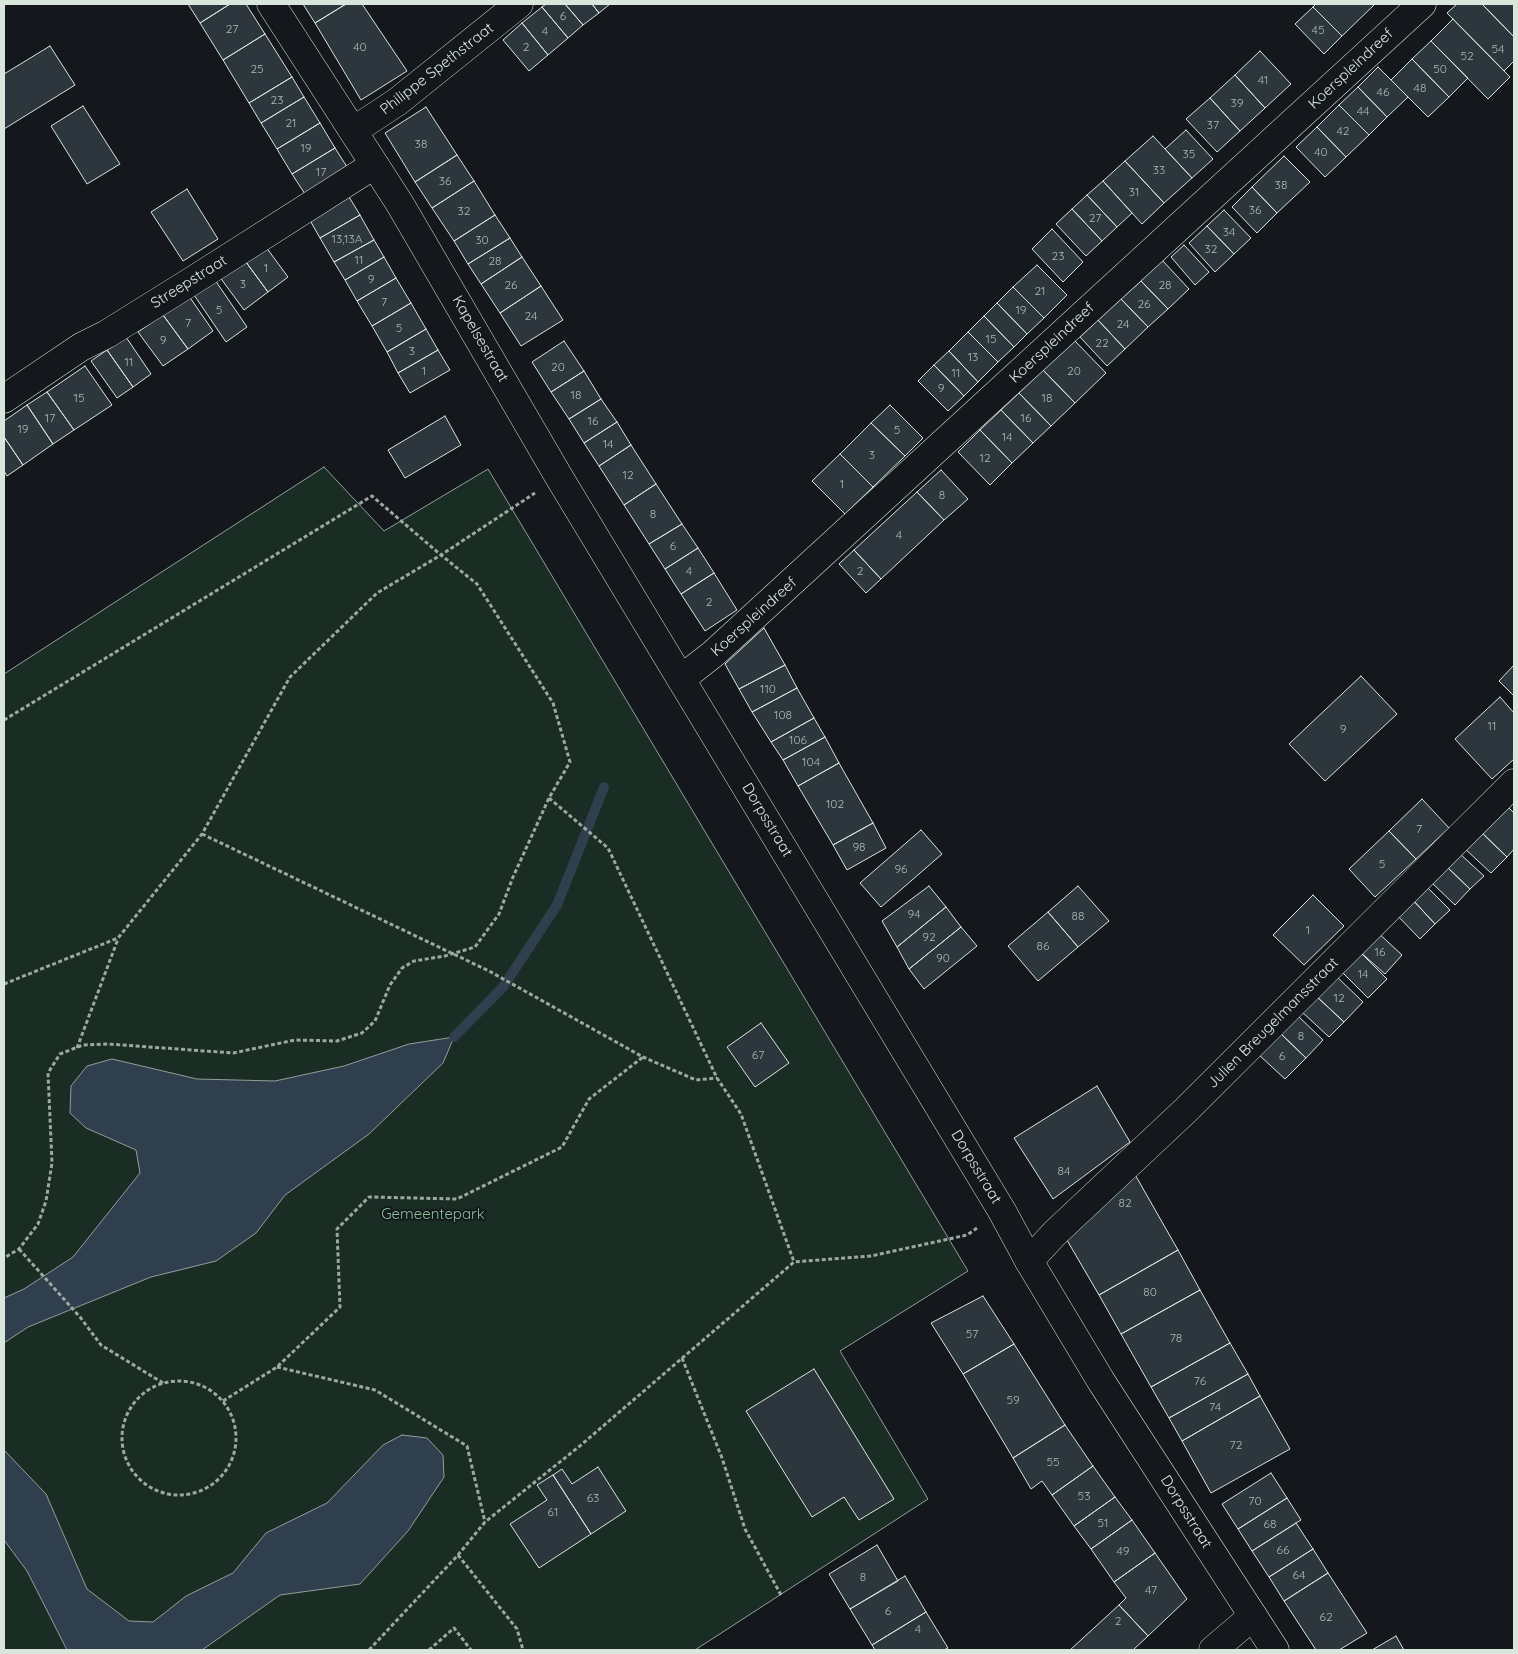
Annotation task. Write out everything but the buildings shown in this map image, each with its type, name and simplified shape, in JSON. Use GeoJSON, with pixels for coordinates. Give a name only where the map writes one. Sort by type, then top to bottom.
{"type":"FeatureCollection","features":[{"type":"Feature","properties":{"kind":"street","name":"Kapelsestraat"},"geometry":{"type":"LineString","coordinates":[[271,4],[334,104],[354,131],[463,309],[559,477],[681,679]]}},
{"type":"Feature","properties":{"kind":"street","name":"Philippe Spethstraat"},"geometry":{"type":"LineString","coordinates":[[354,131],[393,106],[519,4]]}},
{"type":"Feature","properties":{"kind":"street","name":"Koerspleindreef"},"geometry":{"type":"LineString","coordinates":[[681,679],[713,654],[1422,4]]}},
{"type":"Feature","properties":{"kind":"street","name":"Streepstraat"},"geometry":{"type":"LineString","coordinates":[[4,399],[81,347],[107,334],[374,165]]}},
{"type":"Feature","properties":{"kind":"street","name":"Dorpsstraat"},"geometry":{"type":"LineString","coordinates":[[681,679],[1002,1211],[1102,1381],[1275,1650]]}},
{"type":"Feature","properties":{"kind":"street","name":"Julien Breugelmansstraat"},"geometry":{"type":"LineString","coordinates":[[1030,1261],[1055,1233],[1186,1110],[1514,783]]}},
{"type":"Feature","properties":{"kind":"street"},"geometry":{"type":"LineString","coordinates":[[1213,1650],[1253,1616]]}},
{"type":"Feature","properties":{"kind":"path"},"geometry":{"type":"LineString","coordinates":[[77,1048],[118,938],[202,834],[290,677],[378,593],[441,555],[559,477]]}},
{"type":"Feature","properties":{"kind":"path"},"geometry":{"type":"LineString","coordinates":[[4,720],[372,496],[477,584],[553,703],[570,762],[549,798],[513,877],[499,914],[475,947],[453,954],[414,961],[402,968],[390,984],[375,1021],[362,1033],[337,1041],[295,1040],[233,1052],[108,1044],[83,1045],[60,1054],[48,1073],[52,1163],[46,1201],[38,1224],[19,1249],[4,1258]]}},
{"type":"Feature","properties":{"kind":"path"},"geometry":{"type":"LineString","coordinates":[[549,798],[608,848],[717,1078],[741,1114],[794,1262]]}},
{"type":"Feature","properties":{"kind":"path"},"geometry":{"type":"LineString","coordinates":[[202,834],[489,971],[643,1057],[696,1080],[717,1078]]}},
{"type":"Feature","properties":{"kind":"path"},"geometry":{"type":"LineString","coordinates":[[4,984],[118,938]]}},
{"type":"Feature","properties":{"kind":"path"},"geometry":{"type":"LineString","coordinates":[[223,1401],[277,1367],[340,1307],[337,1229],[369,1197],[457,1199],[562,1147],[589,1099],[643,1057]]}},
{"type":"Feature","properties":{"kind":"path"},"geometry":{"type":"LineString","coordinates":[[369,1650],[458,1555],[485,1522],[581,1446],[794,1262],[871,1256],[966,1236],[1002,1211]]}},
{"type":"Feature","properties":{"kind":"path"},"geometry":{"type":"LineString","coordinates":[[19,1249],[80,1317],[101,1345],[164,1383]]}},
{"type":"Feature","properties":{"kind":"path"},"geometry":{"type":"LineString","coordinates":[[682,1358],[722,1458],[745,1530],[781,1595]]}},
{"type":"Feature","properties":{"kind":"path"},"geometry":{"type":"LineString","coordinates":[[277,1367],[375,1390],[467,1446],[485,1522]]}},
{"type":"Feature","properties":{"kind":"path"},"geometry":{"type":"LineString","coordinates":[[180,1381],[196,1383],[210,1390],[223,1401],[233,1418],[236,1438],[234,1457],[224,1474],[209,1487],[190,1494],[171,1495],[152,1488],[136,1476],[126,1460],[122,1440],[124,1420],[134,1403],[150,1388],[164,1383],[180,1381]]}},
{"type":"Feature","properties":{"kind":"path"},"geometry":{"type":"LineString","coordinates":[[458,1555],[517,1630],[523,1650]]}},
{"type":"Feature","properties":{"kind":"path"},"geometry":{"type":"LineString","coordinates":[[431,1650],[454,1628],[471,1650]]}},
{"type":"Feature","properties":{"kind":"green space","name":"Gemeentepark"},"geometry":{"type":"Polygon","coordinates":[[[324,467],[384,531],[488,469],[968,1271],[840,1351],[928,1499],[695,1650],[4,1650],[4,674],[324,467]]]}},
{"type":"Feature","properties":{"kind":"water"},"geometry":{"type":"Polygon","coordinates":[[[454,1037],[443,1063],[369,1134],[285,1195],[256,1233],[216,1261],[151,1277],[28,1327],[4,1343],[4,1298],[24,1289],[73,1257],[140,1173],[136,1150],[86,1128],[70,1113],[71,1086],[87,1066],[112,1059],[197,1079],[275,1081],[344,1066],[409,1044],[454,1037]]]}},
{"type":"Feature","properties":{"kind":"water"},"geometry":{"type":"Polygon","coordinates":[[[402,1435],[427,1438],[443,1455],[444,1477],[408,1531],[360,1584],[280,1595],[202,1650],[67,1650],[27,1571],[4,1540],[4,1450],[46,1494],[87,1589],[129,1621],[153,1622],[186,1596],[233,1573],[266,1533],[327,1503],[383,1445],[402,1435]]]}},
{"type":"Feature","properties":{"kind":"waterway"},"geometry":{"type":"LineString","coordinates":[[454,1037],[503,987],[557,905],[604,787]]}}]}
